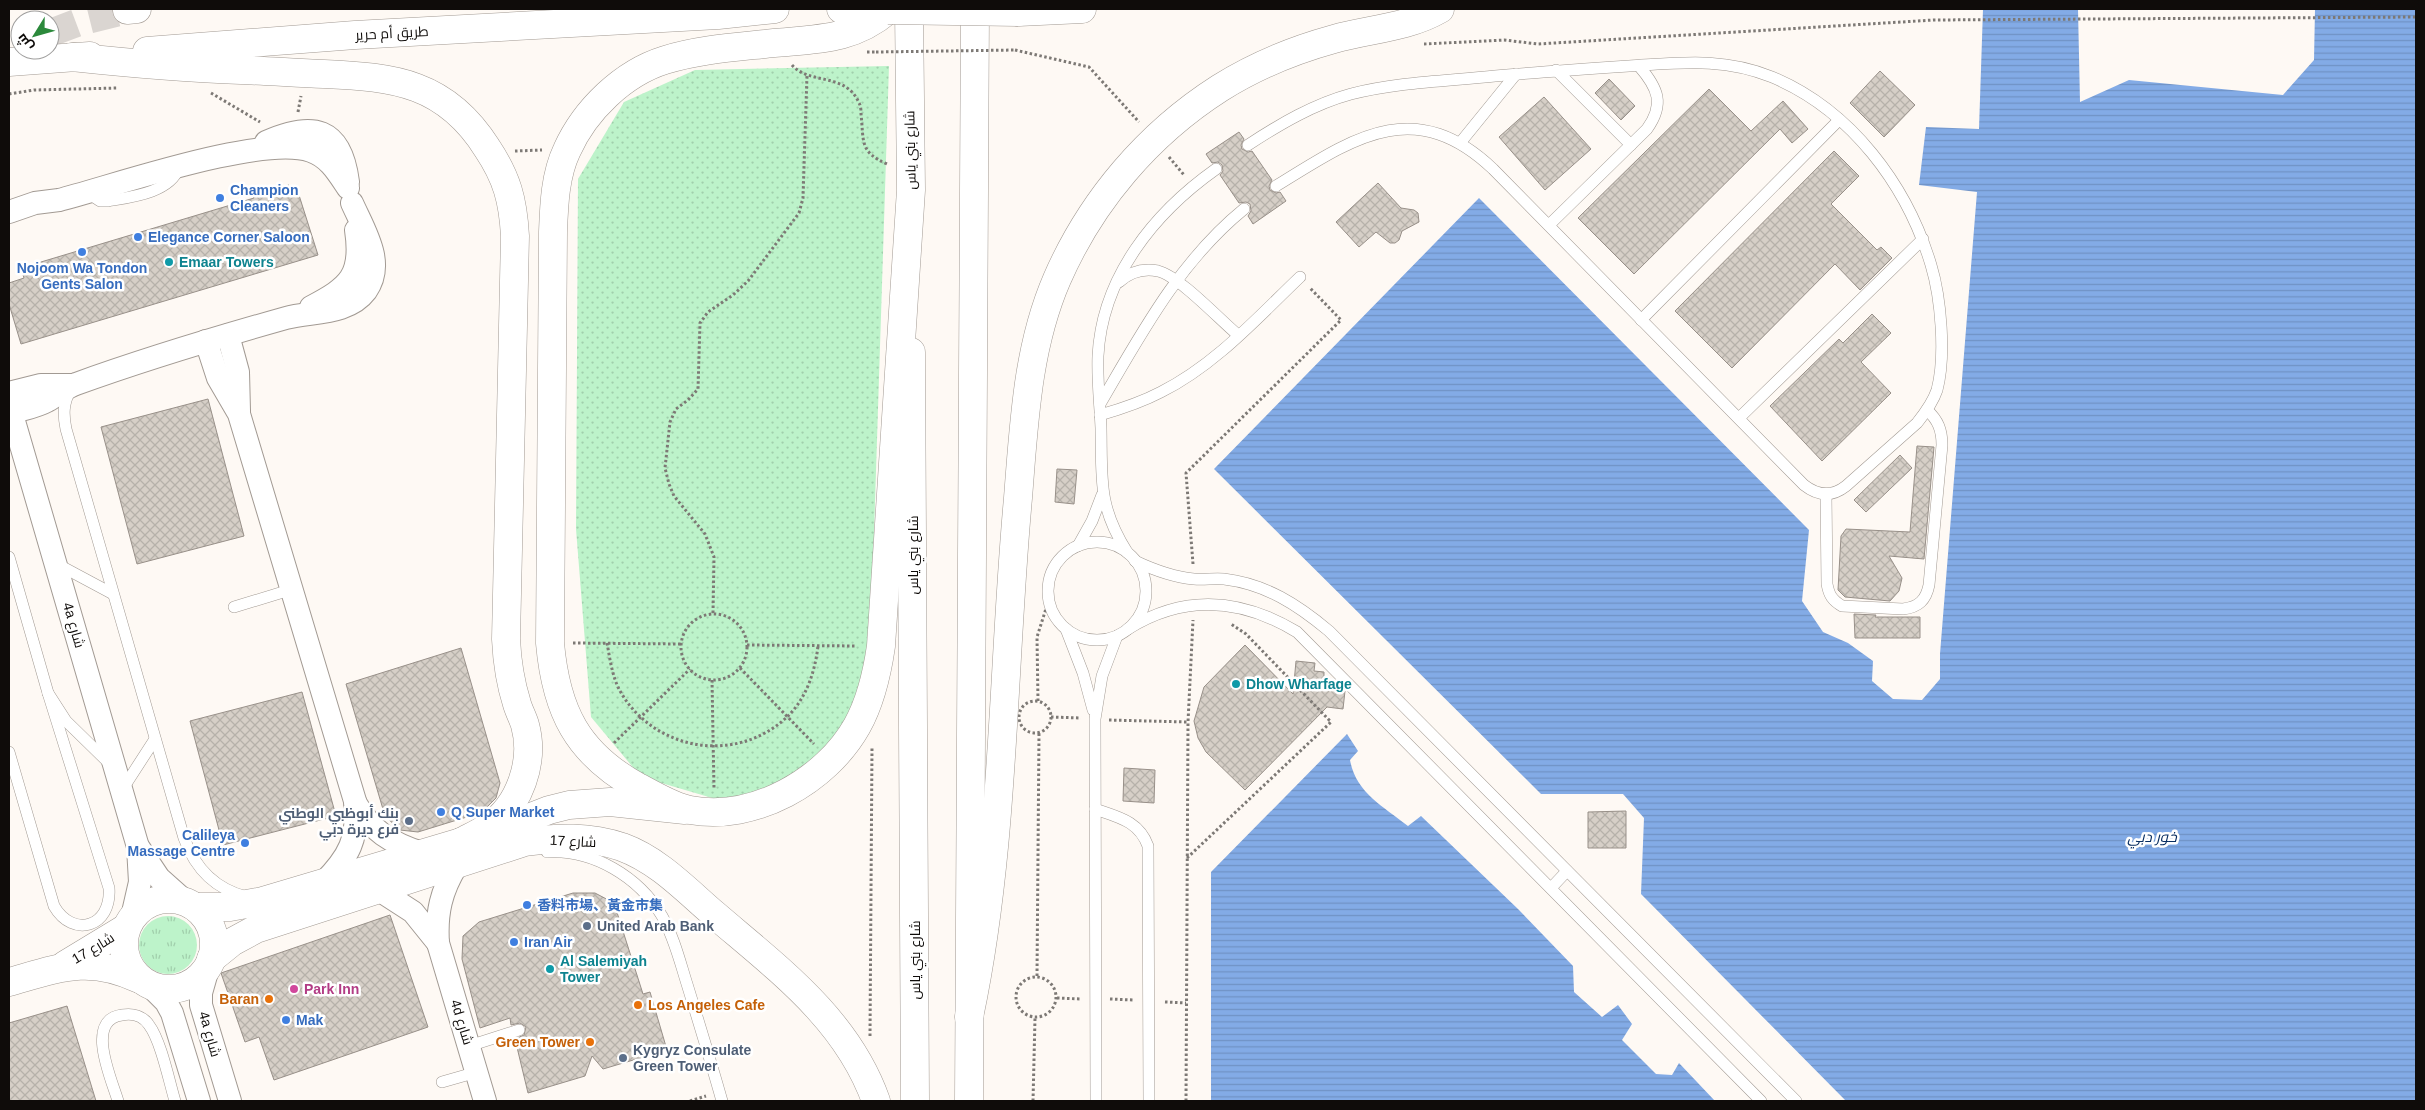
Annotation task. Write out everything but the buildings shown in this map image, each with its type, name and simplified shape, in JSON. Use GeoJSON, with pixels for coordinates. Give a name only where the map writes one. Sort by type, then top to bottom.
{"type":"FeatureCollection","features":[{"type":"Feature","properties":{"kind":"main road","name":"طريق أم حرير"},"geometry":{"type":"LineString","coordinates":[[9,62],[355,35],[718,15],[775,9]]}},
{"type":"Feature","properties":{"kind":"main road"},"geometry":{"type":"LineString","coordinates":[[841,9],[1018,12],[1082,9]]}},
{"type":"Feature","properties":{"kind":"main road"},"geometry":{"type":"LineString","coordinates":[[702,811],[657,797],[626,780],[597,759],[579,737],[563,708],[553,676],[550,643],[553,232],[559,176],[566,150],[585,120],[607,95],[634,75],[664,60],[697,52],[847,35],[899,9]]}},
{"type":"Feature","properties":{"kind":"main road","name":"شارع بني ياس"},"geometry":{"type":"LineString","coordinates":[[899,9],[911,182],[915,1101]]}},
{"type":"Feature","properties":{"kind":"main road"},"geometry":{"type":"LineString","coordinates":[[969,1101],[975,9]]}},
{"type":"Feature","properties":{"kind":"main road"},"geometry":{"type":"LineString","coordinates":[[969,1018],[978,974],[991,884],[1012,553],[1032,363],[1042,321],[1056,280],[1075,241],[1124,170],[1154,139],[1186,112],[1220,88],[1257,68],[1295,51],[1335,39],[1407,24],[1423,19],[1440,9]]}},
{"type":"Feature","properties":{"kind":"main road"},"geometry":{"type":"LineString","coordinates":[[72,57],[194,68],[372,76],[400,81],[427,92],[452,107],[474,127],[504,177],[514,213],[506,640],[511,683],[525,726],[528,748],[526,771],[518,792],[506,811],[490,826],[466,855]]}},
{"type":"Feature","properties":{"kind":"main road","name":"شارع 17"},"geometry":{"type":"LineString","coordinates":[[210,962],[232,942],[256,929],[379,890],[466,855],[569,805],[610,802],[702,811],[747,807],[777,797],[805,782],[830,761],[858,724],[876,678],[881,646],[911,182]]}},
{"type":"Feature","properties":{"kind":"main road","name":"شارع 17"},"geometry":{"type":"LineString","coordinates":[[191,905],[230,907],[264,901],[422,854],[466,855],[524,842],[558,837],[591,839],[623,848],[653,863],[806,993],[831,1020],[852,1050],[870,1082],[876,1101]]}},
{"type":"Feature","properties":{"kind":"main road"},"geometry":{"type":"LineString","coordinates":[[175,899],[191,905],[208,922],[212,931],[214,940],[210,962],[202,975],[182,987],[159,988],[144,982],[130,968],[125,955],[123,942],[129,923],[140,908],[157,900],[175,899]]}},
{"type":"Feature","properties":{"kind":"main road","name":"شارع 17"},"geometry":{"type":"LineString","coordinates":[[59,969],[129,923]]}},
{"type":"Feature","properties":{"kind":"main road","name":"شارع 17"},"geometry":{"type":"LineString","coordinates":[[9,982],[80,964],[100,965],[121,970],[144,982]]}},
{"type":"Feature","properties":{"kind":"street"},"geometry":{"type":"LineString","coordinates":[[243,152],[283,135],[312,132],[330,139],[342,152],[350,195]]}},
{"type":"Feature","properties":{"kind":"street"},"geometry":{"type":"LineString","coordinates":[[9,212],[35,202],[59,200],[243,152],[281,147],[310,150],[326,159],[350,195],[374,253],[374,273],[371,283],[359,299],[351,304],[341,308],[297,315],[73,384],[46,401],[10,403]]}},
{"type":"Feature","properties":{"kind":"street"},"geometry":{"type":"LineString","coordinates":[[9,225],[39,214],[59,200]]}},
{"type":"Feature","properties":{"kind":"street"},"geometry":{"type":"LineString","coordinates":[[228,335],[238,372],[239,414]]}},
{"type":"Feature","properties":{"kind":"street"},"geometry":{"type":"LineString","coordinates":[[206,342],[218,378],[239,414],[355,801],[363,817],[374,830],[388,841],[422,854]]}},
{"type":"Feature","properties":{"kind":"street","name":"4a شارع"},"geometry":{"type":"LineString","coordinates":[[10,403],[138,847],[140,882],[129,923]]}},
{"type":"Feature","properties":{"kind":"street"},"geometry":{"type":"LineString","coordinates":[[323,883],[347,854],[354,838],[357,819],[355,801]]}},
{"type":"Feature","properties":{"kind":"street","name":"4a شارع"},"geometry":{"type":"LineString","coordinates":[[138,847],[159,878],[191,905]]}},
{"type":"Feature","properties":{"kind":"street","name":"4d شارع"},"geometry":{"type":"LineString","coordinates":[[466,855],[446,883],[439,902],[436,923],[438,943],[485,1101]]}},
{"type":"Feature","properties":{"kind":"street","name":"4d شارع"},"geometry":{"type":"LineString","coordinates":[[379,890],[413,912],[438,943]]}},
{"type":"Feature","properties":{"kind":"street","name":"4a شارع"},"geometry":{"type":"LineString","coordinates":[[210,962],[201,993],[201,1004],[230,1101]]}},
{"type":"Feature","properties":{"kind":"street"},"geometry":{"type":"LineString","coordinates":[[144,982],[166,1002],[172,1014],[199,1101]]}},
{"type":"Feature","properties":{"kind":"lane"},"geometry":{"type":"LineString","coordinates":[[1248,145],[1280,124],[1314,107],[1349,95],[1387,86],[1556,70],[1692,61],[1746,68],[1796,88],[1839,120],[1866,145],[1889,174],[1908,205],[1924,239],[1939,303],[1941,336],[1936,390],[1927,410],[1917,423],[1846,486],[1833,493],[1818,493],[1804,485],[1478,154],[1460,143],[1434,132],[1405,128],[1377,132],[1350,141],[1276,186]]}},
{"type":"Feature","properties":{"kind":"lane"},"geometry":{"type":"LineString","coordinates":[[1549,226],[1631,145],[1655,118],[1658,104],[1656,91],[1650,78],[1639,66]]}},
{"type":"Feature","properties":{"kind":"lane"},"geometry":{"type":"LineString","coordinates":[[1556,70],[1631,145]]}},
{"type":"Feature","properties":{"kind":"lane"},"geometry":{"type":"LineString","coordinates":[[1460,143],[1516,74]]}},
{"type":"Feature","properties":{"kind":"lane"},"geometry":{"type":"LineString","coordinates":[[1642,320],[1839,120]]}},
{"type":"Feature","properties":{"kind":"lane"},"geometry":{"type":"LineString","coordinates":[[1216,169],[1192,185],[1141,239],[1117,283],[1101,330],[1098,354],[1102,495],[1111,525],[1127,552],[1136,561],[1154,570],[1194,579],[1224,580],[1253,585],[1281,596],[1306,612],[1329,631],[1796,1101]]}},
{"type":"Feature","properties":{"kind":"lane"},"geometry":{"type":"LineString","coordinates":[[1100,410],[1175,280],[1207,242],[1244,209]]}},
{"type":"Feature","properties":{"kind":"lane"},"geometry":{"type":"LineString","coordinates":[[1739,418],[1924,239]]}},
{"type":"Feature","properties":{"kind":"lane"},"geometry":{"type":"LineString","coordinates":[[1117,283],[1129,273],[1144,270],[1160,272],[1175,280],[1238,335]]}},
{"type":"Feature","properties":{"kind":"lane"},"geometry":{"type":"LineString","coordinates":[[1100,410],[1134,405],[1162,392],[1196,371],[1300,277]]}},
{"type":"Feature","properties":{"kind":"lane"},"geometry":{"type":"LineString","coordinates":[[73,384],[65,399],[63,414],[184,838],[190,854],[199,869],[212,882],[227,891],[264,901]]}},
{"type":"Feature","properties":{"kind":"lane"},"geometry":{"type":"LineString","coordinates":[[1826,494],[1827,584],[1828,594],[1834,602],[1842,606],[1903,609],[1913,608],[1922,603],[1927,595],[1929,585],[1942,445],[1942,434],[1939,424],[1927,410]]}},
{"type":"Feature","properties":{"kind":"lane"},"geometry":{"type":"LineString","coordinates":[[1078,546],[1092,521],[1102,495]]}},
{"type":"Feature","properties":{"kind":"lane"},"geometry":{"type":"LineString","coordinates":[[1127,552],[1103,542],[1078,546],[1068,551],[1054,567],[1050,578],[1049,600],[1058,621],[1066,629],[1086,639],[1096,640],[1117,636],[1159,612],[1221,604],[1248,608],[1273,618],[1296,632],[1761,1101]]}},
{"type":"Feature","properties":{"kind":"lane"},"geometry":{"type":"LineString","coordinates":[[9,558],[48,693],[109,888],[110,901],[105,913],[96,922],[84,925],[71,924],[60,917],[54,906],[9,752]]}},
{"type":"Feature","properties":{"kind":"lane"},"geometry":{"type":"LineString","coordinates":[[1128,629],[1136,620],[1146,597],[1146,584],[1136,561]]}},
{"type":"Feature","properties":{"kind":"lane"},"geometry":{"type":"LineString","coordinates":[[56,563],[113,594]]}},
{"type":"Feature","properties":{"kind":"lane"},"geometry":{"type":"LineString","coordinates":[[234,607],[292,589]]}},
{"type":"Feature","properties":{"kind":"lane"},"geometry":{"type":"LineString","coordinates":[[1066,629],[1083,673],[1095,719]]}},
{"type":"Feature","properties":{"kind":"lane"},"geometry":{"type":"LineString","coordinates":[[1096,1101],[1095,719],[1102,676],[1117,636]]}},
{"type":"Feature","properties":{"kind":"lane"},"geometry":{"type":"LineString","coordinates":[[48,693],[66,721],[119,780],[155,739]]}},
{"type":"Feature","properties":{"kind":"lane"},"geometry":{"type":"LineString","coordinates":[[1095,809],[1132,823],[1139,829],[1148,846],[1149,1101]]}},
{"type":"Feature","properties":{"kind":"lane"},"geometry":{"type":"LineString","coordinates":[[466,855],[558,852],[589,857],[618,871],[643,891],[662,916],[674,945],[722,1101]]}},
{"type":"Feature","properties":{"kind":"lane"},"geometry":{"type":"LineString","coordinates":[[1551,888],[1567,871]]}},
{"type":"Feature","properties":{"kind":"lane"},"geometry":{"type":"LineString","coordinates":[[118,1101],[101,1040],[103,1029],[110,1020],[119,1015],[130,1014],[141,1017],[149,1025],[155,1036],[175,1101]]}},
{"type":"Feature","properties":{"kind":"lane"},"geometry":{"type":"LineString","coordinates":[[469,1046],[519,1030]]}},
{"type":"Feature","properties":{"kind":"lane"},"geometry":{"type":"LineString","coordinates":[[442,1082],[476,1072]]}},
{"type":"Feature","properties":{"kind":"path"},"geometry":{"type":"LineString","coordinates":[[1417,44],[1504,40],[1538,44],[1934,20],[2416,17]]}},
{"type":"Feature","properties":{"kind":"path"},"geometry":{"type":"LineString","coordinates":[[774,43],[797,71],[807,75],[827,78],[846,86],[859,103],[864,145],[871,157],[911,182]]}},
{"type":"Feature","properties":{"kind":"path"},"geometry":{"type":"LineString","coordinates":[[858,53],[1015,50],[1089,67],[1154,139],[1192,185]]}},
{"type":"Feature","properties":{"kind":"path"},"geometry":{"type":"LineString","coordinates":[[712,613],[714,557],[705,534],[674,496],[669,484],[666,468],[670,422],[676,409],[698,389],[700,323],[708,312],[733,295],[748,281],[799,213],[803,198],[807,75]]}},
{"type":"Feature","properties":{"kind":"path"},"geometry":{"type":"LineString","coordinates":[[206,91],[283,135],[297,113],[301,101],[302,87]]}},
{"type":"Feature","properties":{"kind":"path"},"geometry":{"type":"LineString","coordinates":[[9,94],[34,90],[121,88]]}},
{"type":"Feature","properties":{"kind":"path"},"geometry":{"type":"LineString","coordinates":[[492,155],[502,152],[546,149],[566,150]]}},
{"type":"Feature","properties":{"kind":"path"},"geometry":{"type":"LineString","coordinates":[[1194,579],[1186,473],[1341,320],[1300,277]]}},
{"type":"Feature","properties":{"kind":"path"},"geometry":{"type":"LineString","coordinates":[[1038,701],[1037,637],[1049,600]]}},
{"type":"Feature","properties":{"kind":"path"},"geometry":{"type":"LineString","coordinates":[[1186,1101],[1188,722],[1194,606]]}},
{"type":"Feature","properties":{"kind":"path"},"geometry":{"type":"LineString","coordinates":[[712,613],[734,620],[745,636],[747,645],[746,657],[740,668],[722,679],[712,680],[704,678],[690,669],[683,657],[681,644],[689,626],[697,619],[712,613]]}},
{"type":"Feature","properties":{"kind":"path"},"geometry":{"type":"LineString","coordinates":[[1193,618],[1203,620]]}},
{"type":"Feature","properties":{"kind":"path"},"geometry":{"type":"LineString","coordinates":[[1187,858],[1331,722],[1246,634],[1231,623],[1221,622]]}},
{"type":"Feature","properties":{"kind":"path"},"geometry":{"type":"LineString","coordinates":[[550,643],[681,644]]}},
{"type":"Feature","properties":{"kind":"path"},"geometry":{"type":"LineString","coordinates":[[607,643],[613,675],[620,690],[640,717],[656,730],[674,739],[693,745],[714,747],[734,745],[753,739],[771,730],[788,717],[805,692],[812,677],[818,646]]}},
{"type":"Feature","properties":{"kind":"path"},"geometry":{"type":"LineString","coordinates":[[747,645],[881,646]]}},
{"type":"Feature","properties":{"kind":"path"},"geometry":{"type":"LineString","coordinates":[[740,668],[830,761]]}},
{"type":"Feature","properties":{"kind":"path"},"geometry":{"type":"LineString","coordinates":[[597,759],[690,669]]}},
{"type":"Feature","properties":{"kind":"path"},"geometry":{"type":"LineString","coordinates":[[702,811],[714,747],[712,680]]}},
{"type":"Feature","properties":{"kind":"path"},"geometry":{"type":"LineString","coordinates":[[1020,699],[1019,718],[1026,730],[1039,733]]}},
{"type":"Feature","properties":{"kind":"path"},"geometry":{"type":"LineString","coordinates":[[1019,718],[1025,705],[1038,701],[1045,704],[1051,717],[1050,724],[1039,733]]}},
{"type":"Feature","properties":{"kind":"path"},"geometry":{"type":"LineString","coordinates":[[1051,717],[1188,722]]}},
{"type":"Feature","properties":{"kind":"path"},"geometry":{"type":"LineString","coordinates":[[858,724],[872,728],[870,1043]]}},
{"type":"Feature","properties":{"kind":"path"},"geometry":{"type":"LineString","coordinates":[[1037,976],[1039,733]]}},
{"type":"Feature","properties":{"kind":"path"},"geometry":{"type":"LineString","coordinates":[[1037,976],[1051,983],[1057,998],[1050,1012],[1035,1018],[1027,1016],[1021,1011],[1016,996],[1022,982],[1037,976]]}},
{"type":"Feature","properties":{"kind":"path"},"geometry":{"type":"LineString","coordinates":[[1057,998],[1186,1003]]}},
{"type":"Feature","properties":{"kind":"path"},"geometry":{"type":"LineString","coordinates":[[1033,1101],[1035,1018]]}},
{"type":"Feature","properties":{"kind":"green space"},"geometry":{"type":"Polygon","coordinates":[[[889,66],[869,690],[839,748],[768,789],[719,800],[641,777],[591,717],[576,529],[578,179],[624,102],[695,70],[889,66]]]}},
{"type":"Feature","properties":{"kind":"green space"},"geometry":{"type":"Polygon","coordinates":[[[168,916],[179,918],[192,929],[197,945],[195,956],[184,969],[168,974],[157,972],[144,961],[139,945],[141,934],[152,921],[168,916]]]}},
{"type":"Feature","properties":{"kind":"water","name":"خور دبي"},"geometry":{"type":"Polygon","coordinates":[[[1983,9],[2078,9],[2080,102],[2129,80],[2283,95],[2314,60],[2315,9],[2416,9],[2416,1101],[1846,1101],[1641,894],[1644,818],[1623,794],[1541,794],[1214,469],[1479,198],[1809,530],[1802,601],[1823,632],[1848,643],[1873,661],[1872,681],[1893,699],[1922,700],[1940,679],[1940,654],[1977,192],[1919,185],[1926,127],[1979,129],[1983,9]]]}},
{"type":"Feature","properties":{"kind":"water"},"geometry":{"type":"Polygon","coordinates":[[[1347,734],[1358,751],[1350,760],[1353,771],[1364,790],[1372,798],[1408,826],[1421,816],[1518,909],[1573,966],[1574,992],[1602,1017],[1618,1005],[1632,1024],[1622,1040],[1656,1074],[1672,1075],[1679,1063],[1715,1101],[1211,1101],[1211,872],[1347,734]]]}},
{"type":"Feature","properties":{"kind":"tunnel"},"geometry":{"type":"LineString","coordinates":[[60,29],[79,22],[127,10]]}},
{"type":"Feature","properties":{"kind":"place","name":"Champion Cleaners"},"geometry":{"type":"Point","coordinates":[220,198]}},
{"type":"Feature","properties":{"kind":"place","name":"Elegance Corner Saloon"},"geometry":{"type":"Point","coordinates":[138,237]}},
{"type":"Feature","properties":{"kind":"place","name":"Nojoom Wa Tondon Gents Salon"},"geometry":{"type":"Point","coordinates":[82,252]}},
{"type":"Feature","properties":{"kind":"place","name":"Emaar Towers"},"geometry":{"type":"Point","coordinates":[169,262]}},
{"type":"Feature","properties":{"kind":"place","name":"Dhow Wharfage"},"geometry":{"type":"Point","coordinates":[1236,684]}},
{"type":"Feature","properties":{"kind":"place","name":"Q Super Market"},"geometry":{"type":"Point","coordinates":[441,812]}},
{"type":"Feature","properties":{"kind":"place","name":"بنك أبوظبي الوطني فرع ديرة دبي"},"geometry":{"type":"Point","coordinates":[409,821]}},
{"type":"Feature","properties":{"kind":"place","name":"Calileya Massage Centre"},"geometry":{"type":"Point","coordinates":[245,843]}},
{"type":"Feature","properties":{"kind":"place","name":"香料市場、黃金市集"},"geometry":{"type":"Point","coordinates":[527,905]}},
{"type":"Feature","properties":{"kind":"place","name":"United Arab Bank"},"geometry":{"type":"Point","coordinates":[587,926]}},
{"type":"Feature","properties":{"kind":"place","name":"Iran Air"},"geometry":{"type":"Point","coordinates":[514,942]}},
{"type":"Feature","properties":{"kind":"place","name":"Al Salemiyah Tower"},"geometry":{"type":"Point","coordinates":[550,969]}},
{"type":"Feature","properties":{"kind":"place","name":"Park Inn"},"geometry":{"type":"Point","coordinates":[294,989]}},
{"type":"Feature","properties":{"kind":"place","name":"Baran"},"geometry":{"type":"Point","coordinates":[269,999]}},
{"type":"Feature","properties":{"kind":"place","name":"Los Angeles Cafe"},"geometry":{"type":"Point","coordinates":[638,1005]}},
{"type":"Feature","properties":{"kind":"place","name":"Mak"},"geometry":{"type":"Point","coordinates":[286,1020]}},
{"type":"Feature","properties":{"kind":"place","name":"Green Tower"},"geometry":{"type":"Point","coordinates":[590,1042]}},
{"type":"Feature","properties":{"kind":"place","name":"Kygryz Consulate Green Tower"},"geometry":{"type":"Point","coordinates":[623,1058]}}]}
